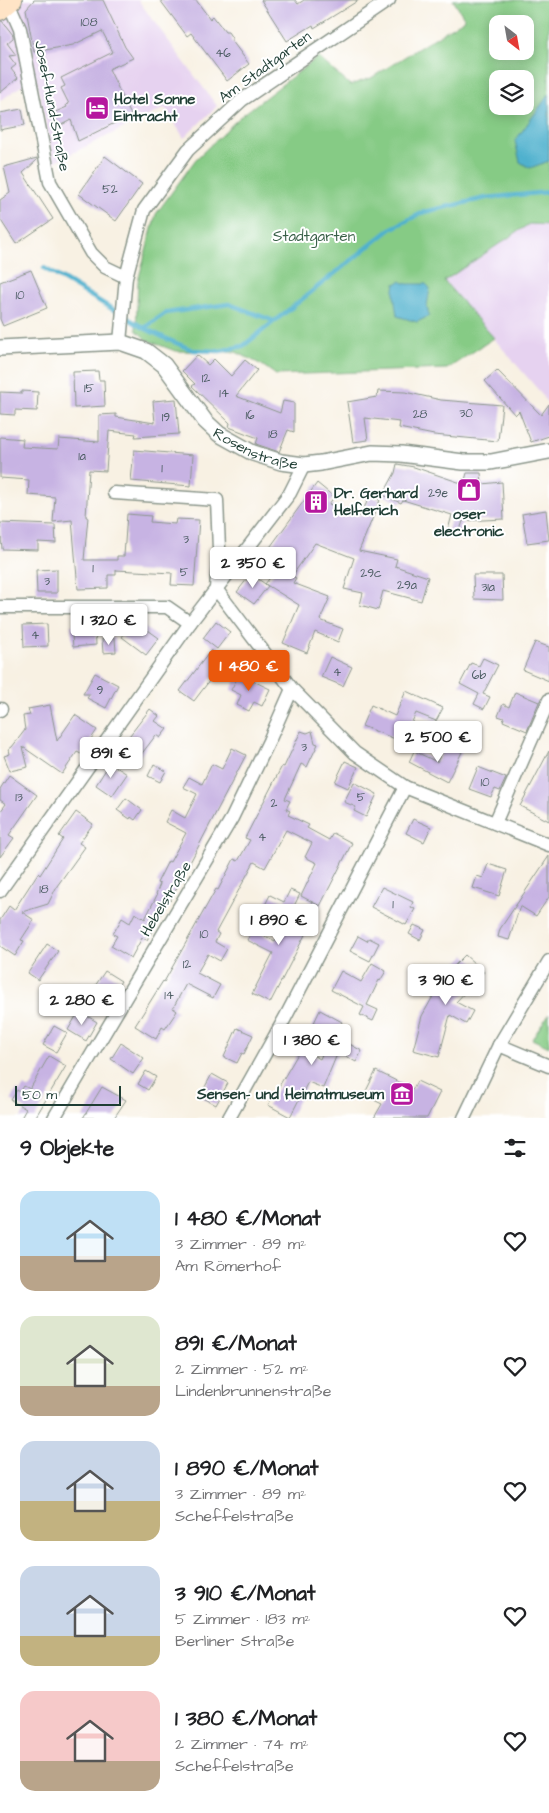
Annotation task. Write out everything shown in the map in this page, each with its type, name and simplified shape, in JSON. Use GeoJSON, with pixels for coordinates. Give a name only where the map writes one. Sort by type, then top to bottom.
{"type":"FeatureCollection","features":[{"type":"Feature","properties":{"kind":"street","name":"Am Stadtgarten"},"geometry":{"type":"LineString","coordinates":[[120,342],[126,277],[144,210],[188,150],[242,100],[389,0]]}},
{"type":"Feature","properties":{"kind":"street","name":"Josef-Hund-Straße"},"geometry":{"type":"LineString","coordinates":[[7,5],[20,28],[50,182],[91,253],[100,263],[126,277]]}},
{"type":"Feature","properties":{"kind":"street","name":"Rosenstraße"},"geometry":{"type":"LineString","coordinates":[[0,348],[120,342],[146,351],[164,365],[205,420],[219,434],[253,453],[281,462],[304,465],[347,459],[372,453],[401,454],[463,462],[505,460],[549,451]]}},
{"type":"Feature","properties":{"kind":"street"},"geometry":{"type":"LineString","coordinates":[[0,891],[190,623],[290,493],[304,465]]}},
{"type":"Feature","properties":{"kind":"street"},"geometry":{"type":"LineString","coordinates":[[114,494],[217,500],[220,549],[216,589],[292,689],[355,753],[405,787],[549,845]]}},
{"type":"Feature","properties":{"kind":"street"},"geometry":{"type":"LineString","coordinates":[[0,607],[167,607],[190,623]]}},
{"type":"Feature","properties":{"kind":"street","name":"Hebelstraße"},"geometry":{"type":"LineString","coordinates":[[54,1118],[232,818],[292,689]]}},
{"type":"Feature","properties":{"kind":"street"},"geometry":{"type":"LineString","coordinates":[[495,823],[549,700]]}},
{"type":"Feature","properties":{"kind":"street"},"geometry":{"type":"LineString","coordinates":[[229,1118],[285,1018],[405,787]]}},
{"type":"Feature","properties":{"kind":"street"},"geometry":{"type":"LineString","coordinates":[[464,1118],[499,1045],[549,961]]}},
{"type":"Feature","properties":{"kind":"street"},"geometry":{"type":"LineString","coordinates":[[499,1045],[549,1066]]}},
{"type":"Feature","properties":{"kind":"shaded area"},"geometry":{"type":"Polygon","coordinates":[[[0,0],[138,0],[217,106],[184,138],[165,108],[54,162],[37,82],[21,86],[0,101],[0,0]]]}},
{"type":"Feature","properties":{"kind":"shaded area"},"geometry":{"type":"Polygon","coordinates":[[[529,224],[549,225],[549,406],[540,392],[444,281],[529,224]]]}},
{"type":"Feature","properties":{"kind":"green space","name":"Stadtgarten"},"geometry":{"type":"Polygon","coordinates":[[[453,0],[549,0],[549,225],[529,224],[444,281],[494,338],[447,369],[276,375],[262,365],[236,352],[175,351],[147,340],[136,330],[138,281],[156,214],[196,159],[241,116],[318,57],[350,85],[371,78],[465,19],[453,0]]]}},
{"type":"Feature","properties":{"kind":"green space"},"geometry":{"type":"Polygon","coordinates":[[[549,1014],[549,1047],[532,1039],[549,1014]]]}},
{"type":"Feature","properties":{"kind":"water"},"geometry":{"type":"Polygon","coordinates":[[[549,94],[549,161],[530,168],[520,162],[515,141],[549,94]]]}},
{"type":"Feature","properties":{"kind":"water"},"geometry":{"type":"Polygon","coordinates":[[[400,281],[407,284],[426,284],[430,288],[427,306],[429,316],[417,322],[397,316],[394,288],[395,284],[400,281]]]}},
{"type":"Feature","properties":{"kind":"building"},"geometry":{"type":"Polygon","coordinates":[[[34,0],[103,0],[125,47],[133,58],[109,69],[131,115],[78,141],[71,120],[59,126],[53,113],[67,107],[66,105],[69,104],[61,88],[65,86],[61,78],[113,52],[102,31],[73,45],[34,52],[26,9],[34,0]]]}},
{"type":"Feature","properties":{"kind":"building"},"geometry":{"type":"Polygon","coordinates":[[[160,0],[196,0],[210,19],[213,16],[225,32],[228,32],[232,41],[249,64],[227,81],[191,33],[187,36],[160,0]]]}},
{"type":"Feature","properties":{"kind":"building"},"geometry":{"type":"Polygon","coordinates":[[[261,0],[295,0],[298,4],[304,0],[359,0],[314,28],[313,25],[287,41],[261,0]]]}},
{"type":"Feature","properties":{"kind":"building"},"geometry":{"type":"Polygon","coordinates":[[[0,21],[13,35],[13,38],[7,43],[16,55],[9,56],[16,65],[11,69],[18,78],[0,93],[0,21]]]}},
{"type":"Feature","properties":{"kind":"building"},"geometry":{"type":"Polygon","coordinates":[[[22,109],[25,125],[0,130],[0,113],[22,109]]]}},
{"type":"Feature","properties":{"kind":"building"},"geometry":{"type":"Polygon","coordinates":[[[105,156],[142,184],[116,221],[79,194],[105,156]]]}},
{"type":"Feature","properties":{"kind":"building"},"geometry":{"type":"Polygon","coordinates":[[[37,158],[23,173],[53,219],[16,244],[0,219],[0,200],[10,193],[4,167],[37,158]]]}},
{"type":"Feature","properties":{"kind":"building"},"geometry":{"type":"Polygon","coordinates":[[[31,270],[47,308],[3,326],[0,319],[0,282],[31,270]]]}},
{"type":"Feature","properties":{"kind":"building"},"geometry":{"type":"Polygon","coordinates":[[[197,355],[208,365],[214,359],[231,376],[245,360],[257,370],[236,396],[280,413],[283,401],[294,403],[294,432],[288,430],[279,452],[256,444],[258,438],[229,427],[230,423],[192,386],[195,384],[182,371],[197,355]]]}},
{"type":"Feature","properties":{"kind":"building"},"geometry":{"type":"Polygon","coordinates":[[[497,370],[541,415],[549,404],[549,436],[531,442],[519,411],[515,415],[485,381],[497,370]]]}},
{"type":"Feature","properties":{"kind":"building"},"geometry":{"type":"Polygon","coordinates":[[[98,371],[99,380],[104,380],[105,406],[74,408],[73,372],[98,371]]]}},
{"type":"Feature","properties":{"kind":"building"},"geometry":{"type":"Polygon","coordinates":[[[22,391],[38,392],[37,411],[15,410],[15,415],[0,414],[0,392],[22,393],[22,391]]]}},
{"type":"Feature","properties":{"kind":"building"},"geometry":{"type":"Polygon","coordinates":[[[378,391],[405,392],[441,400],[502,405],[498,441],[434,435],[399,428],[400,422],[365,418],[368,440],[353,442],[347,402],[377,397],[378,391]]]}},
{"type":"Feature","properties":{"kind":"building"},"geometry":{"type":"Polygon","coordinates":[[[176,399],[179,434],[135,437],[136,434],[109,431],[106,471],[89,470],[86,517],[88,517],[84,560],[117,560],[117,556],[124,556],[127,514],[151,516],[150,522],[175,524],[176,519],[199,520],[194,586],[171,585],[172,573],[116,570],[116,575],[108,575],[108,588],[78,589],[72,520],[53,522],[55,497],[28,495],[29,480],[0,478],[0,437],[23,439],[22,447],[58,449],[59,439],[99,442],[99,415],[116,414],[116,417],[155,423],[153,401],[176,399]]]}},
{"type":"Feature","properties":{"kind":"building"},"geometry":{"type":"Polygon","coordinates":[[[134,450],[193,455],[191,486],[131,481],[134,450]]]}},
{"type":"Feature","properties":{"kind":"building"},"geometry":{"type":"Polygon","coordinates":[[[397,464],[414,467],[464,484],[467,473],[481,473],[482,484],[502,482],[504,519],[463,521],[458,537],[447,534],[452,515],[403,500],[401,503],[383,495],[395,473],[397,464]]]}},
{"type":"Feature","properties":{"kind":"building"},"geometry":{"type":"Polygon","coordinates":[[[317,483],[334,497],[329,504],[360,516],[370,496],[380,500],[359,551],[397,559],[395,566],[428,577],[421,601],[383,591],[378,610],[360,605],[363,593],[344,589],[354,558],[315,543],[292,576],[296,578],[293,583],[330,597],[320,620],[343,629],[338,642],[315,632],[307,653],[283,643],[299,605],[265,584],[284,560],[268,550],[317,483]]]}},
{"type":"Feature","properties":{"kind":"building"},"geometry":{"type":"Polygon","coordinates":[[[546,510],[549,540],[527,543],[522,514],[546,510]]]}},
{"type":"Feature","properties":{"kind":"building"},"geometry":{"type":"Polygon","coordinates":[[[0,523],[55,525],[56,543],[38,542],[38,550],[2,549],[0,523]]]}},
{"type":"Feature","properties":{"kind":"building"},"geometry":{"type":"Polygon","coordinates":[[[57,569],[57,593],[37,593],[36,570],[57,569]]]}},
{"type":"Feature","properties":{"kind":"building"},"geometry":{"type":"Polygon","coordinates":[[[251,574],[268,586],[254,604],[237,592],[251,574]]]}},
{"type":"Feature","properties":{"kind":"building"},"geometry":{"type":"Polygon","coordinates":[[[473,575],[502,575],[503,600],[474,599],[473,575]]]}},
{"type":"Feature","properties":{"kind":"building"},"geometry":{"type":"Polygon","coordinates":[[[134,620],[159,638],[146,655],[122,637],[134,620]]]}},
{"type":"Feature","properties":{"kind":"building"},"geometry":{"type":"Polygon","coordinates":[[[216,621],[230,632],[217,649],[203,638],[216,621]]]}},
{"type":"Feature","properties":{"kind":"building"},"geometry":{"type":"Polygon","coordinates":[[[47,624],[48,646],[24,647],[23,625],[47,624]]]}},
{"type":"Feature","properties":{"kind":"building"},"geometry":{"type":"Polygon","coordinates":[[[95,624],[96,645],[73,647],[71,625],[95,624]]]}},
{"type":"Feature","properties":{"kind":"building"},"geometry":{"type":"Polygon","coordinates":[[[115,638],[116,652],[103,653],[102,639],[115,638]]]}},
{"type":"Feature","properties":{"kind":"building"},"geometry":{"type":"Polygon","coordinates":[[[535,642],[549,647],[549,681],[523,670],[535,642]]]}},
{"type":"Feature","properties":{"kind":"building"},"geometry":{"type":"Polygon","coordinates":[[[211,650],[224,659],[221,662],[223,663],[194,701],[180,691],[211,650]]]}},
{"type":"Feature","properties":{"kind":"building"},"geometry":{"type":"Polygon","coordinates":[[[330,657],[352,667],[343,686],[321,677],[330,657]]]}},
{"type":"Feature","properties":{"kind":"building"},"geometry":{"type":"Polygon","coordinates":[[[483,658],[498,665],[483,694],[490,697],[484,709],[474,704],[479,694],[460,684],[471,663],[479,666],[483,658]]]}},
{"type":"Feature","properties":{"kind":"building"},"geometry":{"type":"Polygon","coordinates":[[[240,672],[250,677],[249,679],[270,689],[262,706],[254,702],[249,711],[237,705],[241,695],[231,690],[240,672]]]}},
{"type":"Feature","properties":{"kind":"building"},"geometry":{"type":"Polygon","coordinates":[[[95,673],[118,685],[106,708],[87,698],[90,694],[83,694],[95,673]]]}},
{"type":"Feature","properties":{"kind":"building"},"geometry":{"type":"Polygon","coordinates":[[[406,691],[443,708],[436,721],[416,713],[403,742],[362,726],[371,705],[395,716],[406,691]]]}},
{"type":"Feature","properties":{"kind":"building"},"geometry":{"type":"Polygon","coordinates":[[[515,692],[539,702],[527,731],[503,721],[504,718],[498,716],[503,704],[509,707],[515,692]]]}},
{"type":"Feature","properties":{"kind":"building"},"geometry":{"type":"Polygon","coordinates":[[[50,705],[57,741],[75,715],[97,730],[81,754],[77,752],[62,774],[23,747],[28,767],[10,771],[4,756],[10,754],[9,749],[25,730],[23,716],[30,715],[28,709],[50,705]]]}},
{"type":"Feature","properties":{"kind":"building"},"geometry":{"type":"Polygon","coordinates":[[[150,709],[159,716],[155,721],[167,729],[160,738],[156,735],[140,756],[123,744],[150,709]]]}},
{"type":"Feature","properties":{"kind":"building"},"geometry":{"type":"Polygon","coordinates":[[[301,731],[307,733],[312,731],[315,743],[318,744],[307,767],[301,764],[285,799],[290,801],[286,809],[290,811],[288,815],[309,825],[307,828],[329,840],[333,833],[352,843],[320,906],[301,896],[317,863],[305,857],[312,843],[286,830],[265,868],[254,862],[216,932],[219,934],[215,942],[227,949],[220,961],[208,954],[197,973],[220,985],[213,998],[186,984],[173,1008],[177,1011],[165,1029],[162,1027],[156,1039],[135,1026],[164,982],[234,859],[238,861],[250,840],[245,838],[282,766],[284,767],[301,731]]]}},
{"type":"Feature","properties":{"kind":"building"},"geometry":{"type":"Polygon","coordinates":[[[446,744],[462,752],[447,782],[409,762],[414,751],[437,762],[446,744]]]}},
{"type":"Feature","properties":{"kind":"building"},"geometry":{"type":"Polygon","coordinates":[[[232,748],[246,755],[170,901],[147,940],[142,938],[131,958],[111,946],[117,936],[113,934],[122,918],[130,923],[135,913],[145,919],[157,895],[160,884],[157,883],[168,861],[170,862],[186,833],[165,822],[171,810],[185,818],[197,794],[183,787],[189,777],[202,784],[212,764],[222,769],[232,748]]]}},
{"type":"Feature","properties":{"kind":"building"},"geometry":{"type":"Polygon","coordinates":[[[549,751],[549,821],[520,806],[549,751]]]}},
{"type":"Feature","properties":{"kind":"building"},"geometry":{"type":"Polygon","coordinates":[[[345,761],[358,767],[348,788],[335,782],[345,761]]]}},
{"type":"Feature","properties":{"kind":"building"},"geometry":{"type":"Polygon","coordinates":[[[110,763],[127,774],[112,796],[96,785],[110,763]]]}},
{"type":"Feature","properties":{"kind":"building"},"geometry":{"type":"Polygon","coordinates":[[[154,764],[166,771],[160,782],[148,776],[154,764]]]}},
{"type":"Feature","properties":{"kind":"building"},"geometry":{"type":"Polygon","coordinates":[[[478,767],[506,778],[500,791],[495,789],[491,797],[469,789],[478,767]]]}},
{"type":"Feature","properties":{"kind":"building"},"geometry":{"type":"Polygon","coordinates":[[[9,775],[37,795],[9,835],[14,838],[0,857],[0,812],[6,804],[0,800],[0,789],[9,775]]]}},
{"type":"Feature","properties":{"kind":"building"},"geometry":{"type":"Polygon","coordinates":[[[354,782],[377,794],[366,817],[354,811],[356,807],[344,802],[354,782]]]}},
{"type":"Feature","properties":{"kind":"building"},"geometry":{"type":"Polygon","coordinates":[[[126,798],[142,810],[135,820],[131,817],[130,819],[117,810],[126,798]]]}},
{"type":"Feature","properties":{"kind":"building"},"geometry":{"type":"Polygon","coordinates":[[[76,812],[93,824],[79,843],[85,847],[57,886],[48,904],[22,912],[34,920],[21,940],[24,941],[15,956],[0,946],[0,920],[9,906],[14,910],[38,873],[40,875],[63,839],[59,836],[76,812]]]}},
{"type":"Feature","properties":{"kind":"building"},"geometry":{"type":"Polygon","coordinates":[[[413,819],[431,827],[424,842],[406,833],[413,819]]]}},
{"type":"Feature","properties":{"kind":"building"},"geometry":{"type":"Polygon","coordinates":[[[549,856],[549,897],[536,916],[520,906],[509,940],[498,937],[500,929],[549,856]]]}},
{"type":"Feature","properties":{"kind":"building"},"geometry":{"type":"Polygon","coordinates":[[[488,864],[507,870],[499,896],[473,888],[477,876],[483,878],[488,864]]]}},
{"type":"Feature","properties":{"kind":"building"},"geometry":{"type":"Polygon","coordinates":[[[382,887],[413,902],[411,907],[415,909],[406,925],[371,907],[382,887]]]}},
{"type":"Feature","properties":{"kind":"building"},"geometry":{"type":"Polygon","coordinates":[[[290,890],[300,894],[289,916],[309,927],[270,1003],[252,994],[273,953],[247,940],[253,930],[275,941],[286,920],[263,909],[270,895],[284,902],[290,890]]]}},
{"type":"Feature","properties":{"kind":"building"},"geometry":{"type":"Polygon","coordinates":[[[414,925],[425,930],[420,940],[409,934],[414,925]]]}},
{"type":"Feature","properties":{"kind":"building"},"geometry":{"type":"Polygon","coordinates":[[[358,936],[367,941],[369,938],[379,943],[370,961],[350,951],[358,936]]]}},
{"type":"Feature","properties":{"kind":"building"},"geometry":{"type":"Polygon","coordinates":[[[47,944],[58,951],[38,980],[28,973],[47,944]]]}},
{"type":"Feature","properties":{"kind":"building"},"geometry":{"type":"Polygon","coordinates":[[[465,955],[484,972],[456,1002],[473,1011],[466,1024],[450,1015],[439,1057],[413,1050],[422,1016],[436,991],[431,987],[441,971],[446,974],[465,955]]]}},
{"type":"Feature","properties":{"kind":"building"},"geometry":{"type":"Polygon","coordinates":[[[372,963],[386,971],[379,980],[367,1005],[378,1010],[373,1021],[360,1015],[364,1007],[331,990],[341,971],[361,982],[372,963]]]}},
{"type":"Feature","properties":{"kind":"building"},"geometry":{"type":"Polygon","coordinates":[[[105,971],[121,981],[110,999],[93,989],[105,971]]]}},
{"type":"Feature","properties":{"kind":"building"},"geometry":{"type":"Polygon","coordinates":[[[320,1010],[342,1022],[335,1036],[362,1051],[356,1062],[338,1052],[323,1088],[308,1082],[290,1117],[268,1105],[299,1052],[307,1056],[309,1053],[320,1059],[329,1038],[311,1029],[320,1010]]]}},
{"type":"Feature","properties":{"kind":"building"},"geometry":{"type":"Polygon","coordinates":[[[79,1011],[97,1022],[86,1041],[68,1030],[79,1011]]]}},
{"type":"Feature","properties":{"kind":"building"},"geometry":{"type":"Polygon","coordinates":[[[54,1026],[67,1033],[56,1052],[43,1045],[54,1026]]]}},
{"type":"Feature","properties":{"kind":"building"},"geometry":{"type":"Polygon","coordinates":[[[237,1028],[253,1035],[244,1054],[242,1053],[237,1063],[224,1057],[237,1028]]]}},
{"type":"Feature","properties":{"kind":"building"},"geometry":{"type":"Polygon","coordinates":[[[121,1043],[144,1058],[133,1074],[111,1059],[121,1043]]]}},
{"type":"Feature","properties":{"kind":"building"},"geometry":{"type":"Polygon","coordinates":[[[49,1056],[66,1066],[35,1118],[21,1118],[26,1109],[11,1100],[17,1090],[20,1092],[24,1086],[30,1089],[49,1056]]]}},
{"type":"Feature","properties":{"kind":"building"},"geometry":{"type":"Polygon","coordinates":[[[146,1071],[156,1077],[148,1090],[138,1084],[146,1071]]]}},
{"type":"Feature","properties":{"kind":"building","name":"Sensen- und Heimatmuseum"},"geometry":{"type":"Polygon","coordinates":[[[376,1071],[413,1089],[417,1081],[440,1092],[427,1118],[374,1118],[382,1104],[364,1095],[376,1071]]]}},
{"type":"Feature","properties":{"kind":"building"},"geometry":{"type":"Polygon","coordinates":[[[212,1074],[228,1083],[216,1105],[200,1096],[212,1074]]]}},
{"type":"Feature","properties":{"kind":"building"},"geometry":{"type":"Polygon","coordinates":[[[102,1087],[126,1100],[114,1118],[83,1118],[102,1087]]]}},
{"type":"Feature","properties":{"kind":"waterway"},"geometry":{"type":"LineString","coordinates":[[44,268],[144,328],[169,340],[193,350],[220,351],[243,346],[392,228],[424,212],[486,198],[549,192]]}},
{"type":"Feature","properties":{"kind":"waterway"},"geometry":{"type":"LineString","coordinates":[[144,328],[166,313],[229,304],[274,321]]}},
{"type":"Feature","properties":{"kind":"place","name":"Hotel Sonne Eintracht"},"geometry":{"type":"Point","coordinates":[97,108]}},
{"type":"Feature","properties":{"kind":"place","name":"oser electronic"},"geometry":{"type":"Point","coordinates":[469,490]}},
{"type":"Feature","properties":{"kind":"place","name":"Dr. Gerhard Helferich"},"geometry":{"type":"Point","coordinates":[316,502]}},
{"type":"Feature","properties":{"kind":"place","name":"Sensen- und Heimatmuseum"},"geometry":{"type":"Point","coordinates":[402,1094]}}]}
